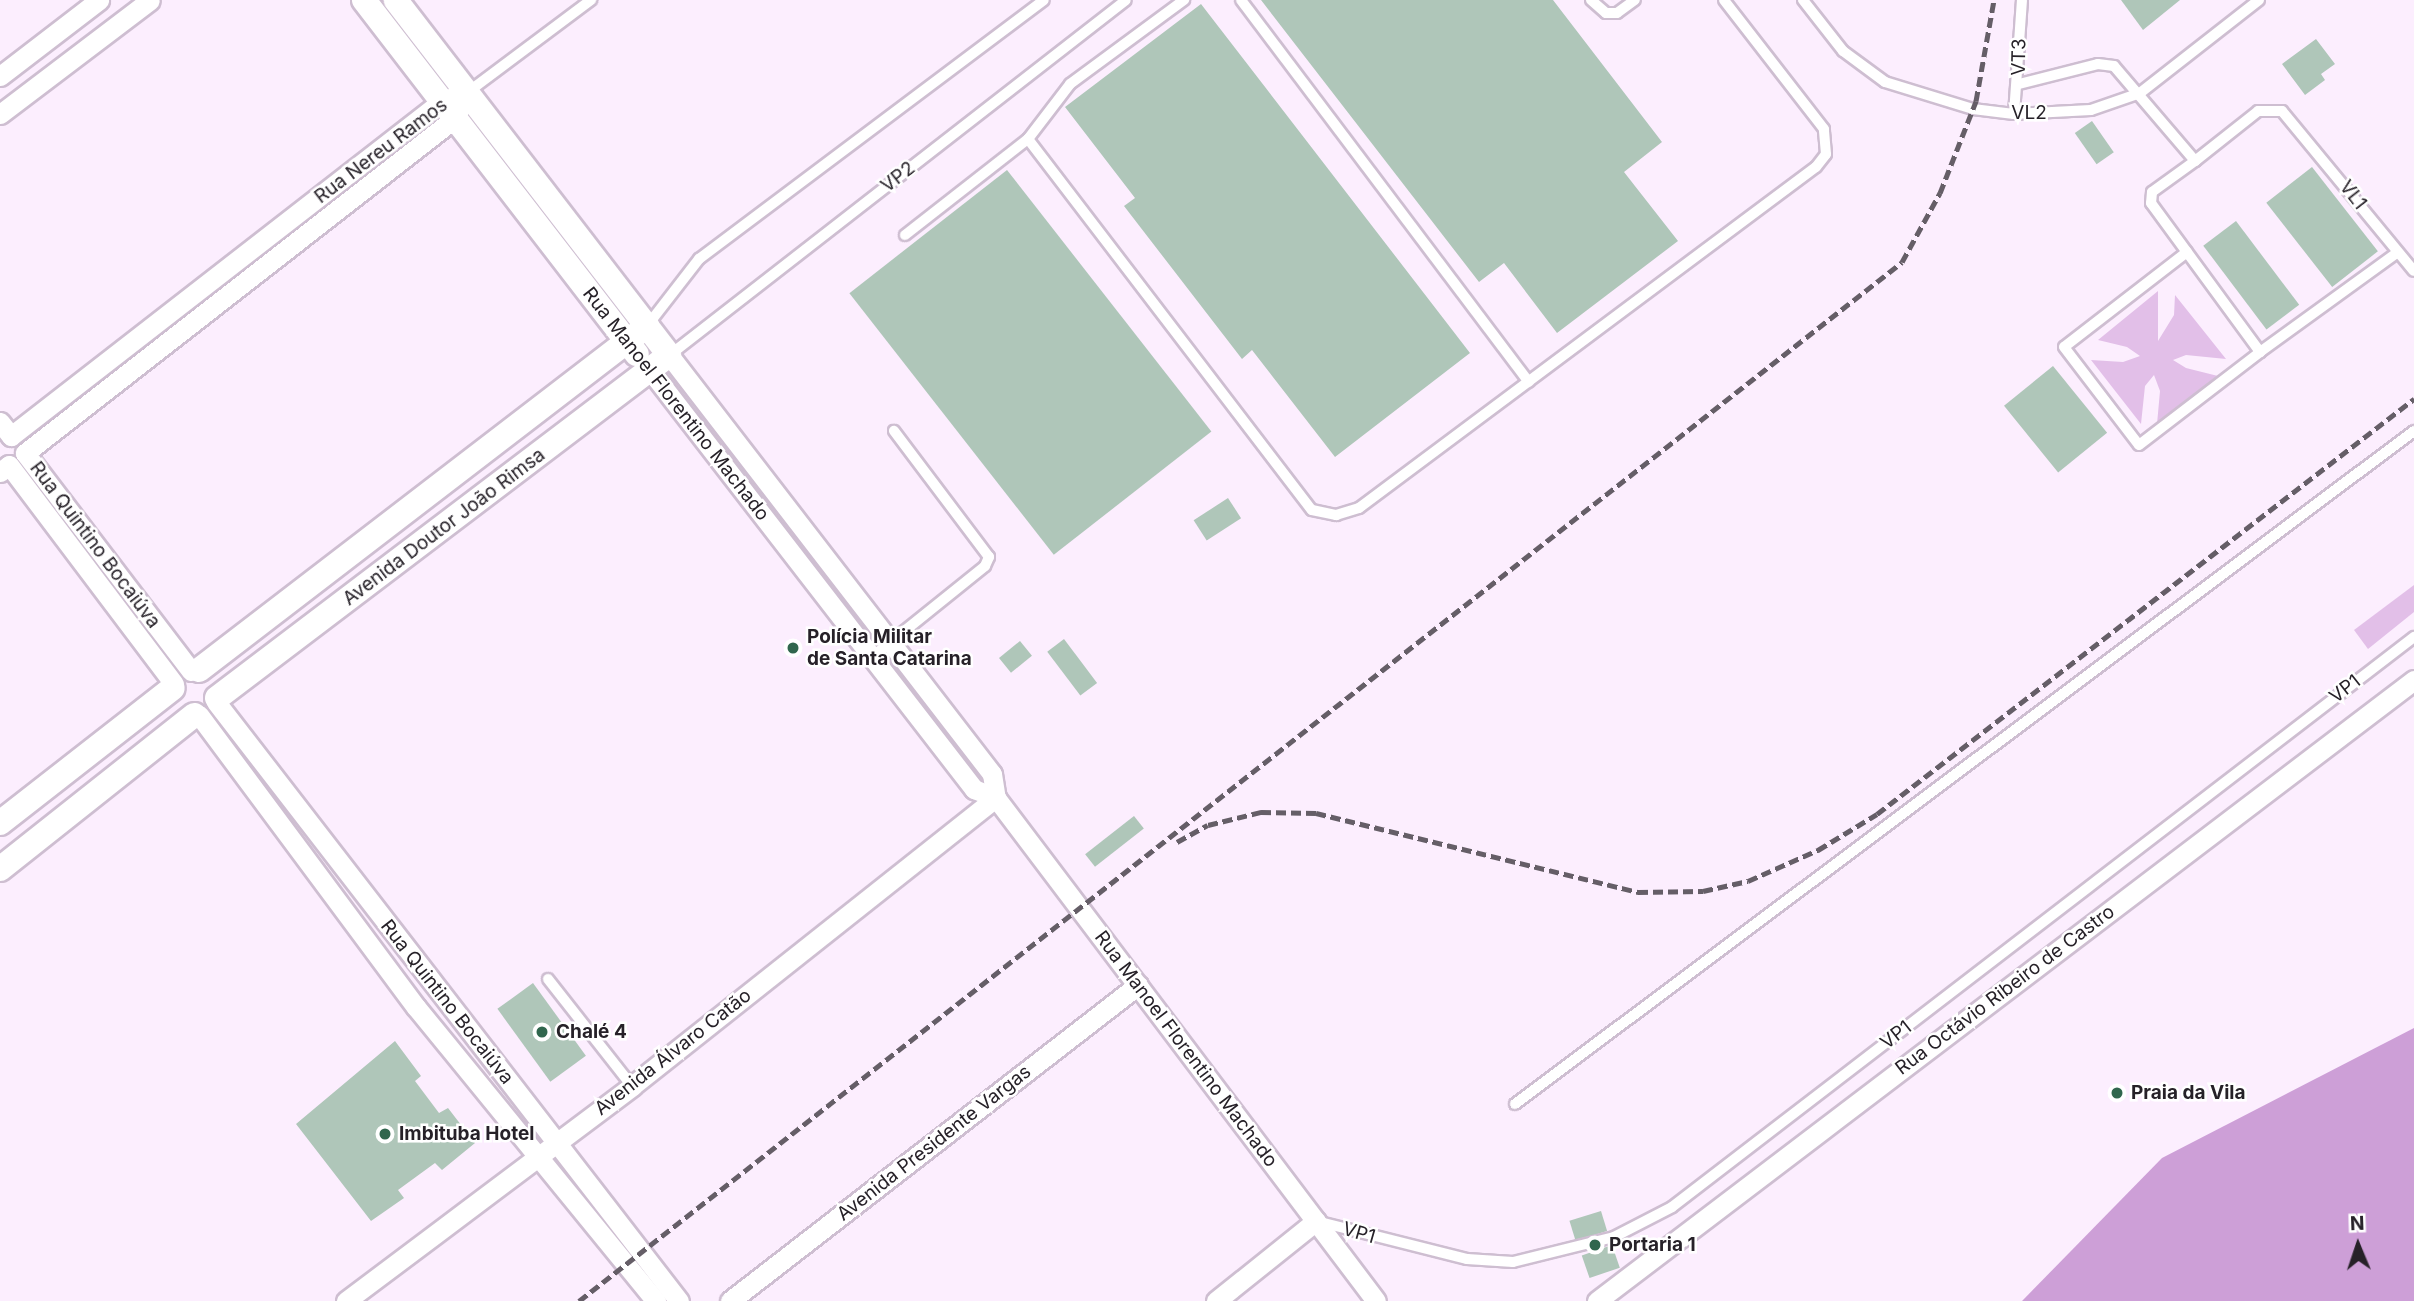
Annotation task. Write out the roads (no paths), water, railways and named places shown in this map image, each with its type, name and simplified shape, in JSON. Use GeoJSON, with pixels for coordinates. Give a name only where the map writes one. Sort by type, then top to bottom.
{"type":"FeatureCollection","features":[{"type":"Feature","properties":{"kind":"street"},"geometry":{"type":"LineString","coordinates":[[0,76],[99,0]]}},
{"type":"Feature","properties":{"kind":"street"},"geometry":{"type":"LineString","coordinates":[[0,114],[150,0]]}},
{"type":"Feature","properties":{"kind":"street","name":"Rua Manoel Florentino Machado"},"geometry":{"type":"LineString","coordinates":[[364,0],[448,110],[637,334],[669,355],[992,774],[996,798],[1376,1301]]}},
{"type":"Feature","properties":{"kind":"street","name":"Rua Manoel Florentino Machado"},"geometry":{"type":"LineString","coordinates":[[396,0],[467,93],[637,334],[650,370],[974,789],[996,798]]}},
{"type":"Feature","properties":{"kind":"street"},"geometry":{"type":"LineString","coordinates":[[56,33],[74,58]]}},
{"type":"Feature","properties":{"kind":"street","name":"Rua Nereu Ramos"},"geometry":{"type":"LineString","coordinates":[[9,463],[234,289],[467,93]]}},
{"type":"Feature","properties":{"kind":"street","name":"Rua Nereu Ramos"},"geometry":{"type":"LineString","coordinates":[[4,432],[97,369],[221,272],[448,110]]}},
{"type":"Feature","properties":{"kind":"street"},"geometry":{"type":"LineString","coordinates":[[221,272],[234,289]]}},
{"type":"Feature","properties":{"kind":"street","name":"Avenida Doutor João Rimsa"},"geometry":{"type":"LineString","coordinates":[[0,823],[184,678],[637,334]]}},
{"type":"Feature","properties":{"kind":"street","name":"Avenida Doutor João Rimsa"},"geometry":{"type":"LineString","coordinates":[[0,869],[206,708],[669,355]]}},
{"type":"Feature","properties":{"kind":"street"},"geometry":{"type":"LineString","coordinates":[[97,369],[111,386]]}},
{"type":"Feature","properties":{"kind":"street","name":"Rua Quintino Bocaiúva"},"geometry":{"type":"LineString","coordinates":[[4,432],[22,441],[9,463],[101,568],[184,678]]}},
{"type":"Feature","properties":{"kind":"street"},"geometry":{"type":"LineString","coordinates":[[415,504],[438,533]]}},
{"type":"Feature","properties":{"kind":"street"},"geometry":{"type":"LineString","coordinates":[[211,677],[206,708],[176,705],[184,678],[211,677]]}},
{"type":"Feature","properties":{"kind":"street","name":"Rua Octávio Ribeiro de Castro"},"geometry":{"type":"LineString","coordinates":[[1597,1301],[2412,683]]}},
{"type":"Feature","properties":{"kind":"street","name":"Rua Quintino Bocaiúva"},"geometry":{"type":"LineString","coordinates":[[206,708],[307,818],[437,991],[679,1301]]}},
{"type":"Feature","properties":{"kind":"street","name":"Rua Quintino Bocaiúva"},"geometry":{"type":"LineString","coordinates":[[206,708],[288,833],[416,1007],[656,1301]]}},
{"type":"Feature","properties":{"kind":"street","name":"Avenida Álvaro Catão"},"geometry":{"type":"LineString","coordinates":[[346,1301],[632,1086],[996,798]]}},
{"type":"Feature","properties":{"kind":"street"},"geometry":{"type":"LineString","coordinates":[[288,833],[307,818]]}},
{"type":"Feature","properties":{"kind":"street"},"geometry":{"type":"LineString","coordinates":[[314,868],[333,854]]}},
{"type":"Feature","properties":{"kind":"street","name":"Avenida Presidente Vargas"},"geometry":{"type":"LineString","coordinates":[[730,1301],[1138,985]]}},
{"type":"Feature","properties":{"kind":"street"},"geometry":{"type":"LineString","coordinates":[[416,1007],[437,991]]}},
{"type":"Feature","properties":{"kind":"street"},"geometry":{"type":"LineString","coordinates":[[1216,1301],[1316,1221]]}},
{"type":"Feature","properties":{"kind":"lane"},"geometry":{"type":"LineString","coordinates":[[467,93],[590,0]]}},
{"type":"Feature","properties":{"kind":"lane"},"geometry":{"type":"LineString","coordinates":[[637,334],[699,259],[1044,0]]}},
{"type":"Feature","properties":{"kind":"lane","name":"VP2"},"geometry":{"type":"LineString","coordinates":[[669,355],[1126,0]]}},
{"type":"Feature","properties":{"kind":"lane"},"geometry":{"type":"LineString","coordinates":[[905,235],[1028,139],[1070,84],[1184,0]]}},
{"type":"Feature","properties":{"kind":"lane"},"geometry":{"type":"LineString","coordinates":[[1241,0],[1529,382]]}},
{"type":"Feature","properties":{"kind":"lane"},"geometry":{"type":"LineString","coordinates":[[1591,0],[1606,13],[1617,13],[1635,0]]}},
{"type":"Feature","properties":{"kind":"lane"},"geometry":{"type":"LineString","coordinates":[[1028,139],[1312,510],[1336,515],[1359,508],[1816,167],[1826,154],[1824,129],[1724,0]]}},
{"type":"Feature","properties":{"kind":"lane","name":"VL2"},"geometry":{"type":"LineString","coordinates":[[1803,0],[1843,51],[1885,82],[1973,109],[2014,114],[2091,110],[2140,93],[2259,0]]}},
{"type":"Feature","properties":{"kind":"lane","name":"VT3"},"geometry":{"type":"LineString","coordinates":[[2014,114],[2019,83],[2022,0]]}},
{"type":"Feature","properties":{"kind":"lane"},"geometry":{"type":"LineString","coordinates":[[2019,83],[2098,64],[2123,71],[2195,160],[2150,198],[2260,352]]}},
{"type":"Feature","properties":{"kind":"lane","name":"VL1"},"geometry":{"type":"LineString","coordinates":[[2195,160],[2258,111],[2271,109],[2292,118],[2414,271]]}},
{"type":"Feature","properties":{"kind":"lane"},"geometry":{"type":"LineString","coordinates":[[2187,252],[2064,347],[2139,444],[2398,252]]}},
{"type":"Feature","properties":{"kind":"lane"},"geometry":{"type":"LineString","coordinates":[[872,657],[985,566],[989,557],[894,431]]}},
{"type":"Feature","properties":{"kind":"lane"},"geometry":{"type":"LineString","coordinates":[[1515,1104],[2414,431]]}},
{"type":"Feature","properties":{"kind":"lane"},"geometry":{"type":"LineString","coordinates":[[822,592],[841,577]]}},
{"type":"Feature","properties":{"kind":"lane","name":"VP1"},"geometry":{"type":"LineString","coordinates":[[1316,1221],[1467,1259],[1513,1262],[1614,1237],[1672,1207],[2414,636]]}},
{"type":"Feature","properties":{"kind":"lane"},"geometry":{"type":"LineString","coordinates":[[548,979],[632,1086]]}},
{"type":"Feature","properties":{"kind":"railway"},"geometry":{"type":"LineString","coordinates":[[579,1301],[1902,262],[1940,193],[1976,101],[1994,0]]}},
{"type":"Feature","properties":{"kind":"railway"},"geometry":{"type":"LineString","coordinates":[[1177,842],[1208,825],[1261,812],[1316,813],[1638,892],[1703,891],[1748,881],[1818,850],[1877,814],[2414,399]]}},
{"type":"Feature","properties":{"kind":"place","name":"Polícia Militar de Santa Catarina"},"geometry":{"type":"Point","coordinates":[793,648]}},
{"type":"Feature","properties":{"kind":"place","name":"Chalé 4"},"geometry":{"type":"Point","coordinates":[542,1032]}},
{"type":"Feature","properties":{"kind":"place","name":"Praia da Vila"},"geometry":{"type":"Point","coordinates":[2117,1093]}},
{"type":"Feature","properties":{"kind":"place","name":"Imbituba Hotel"},"geometry":{"type":"Point","coordinates":[385,1134]}},
{"type":"Feature","properties":{"kind":"place","name":"Portaria 1"},"geometry":{"type":"Point","coordinates":[1595,1245]}}]}
